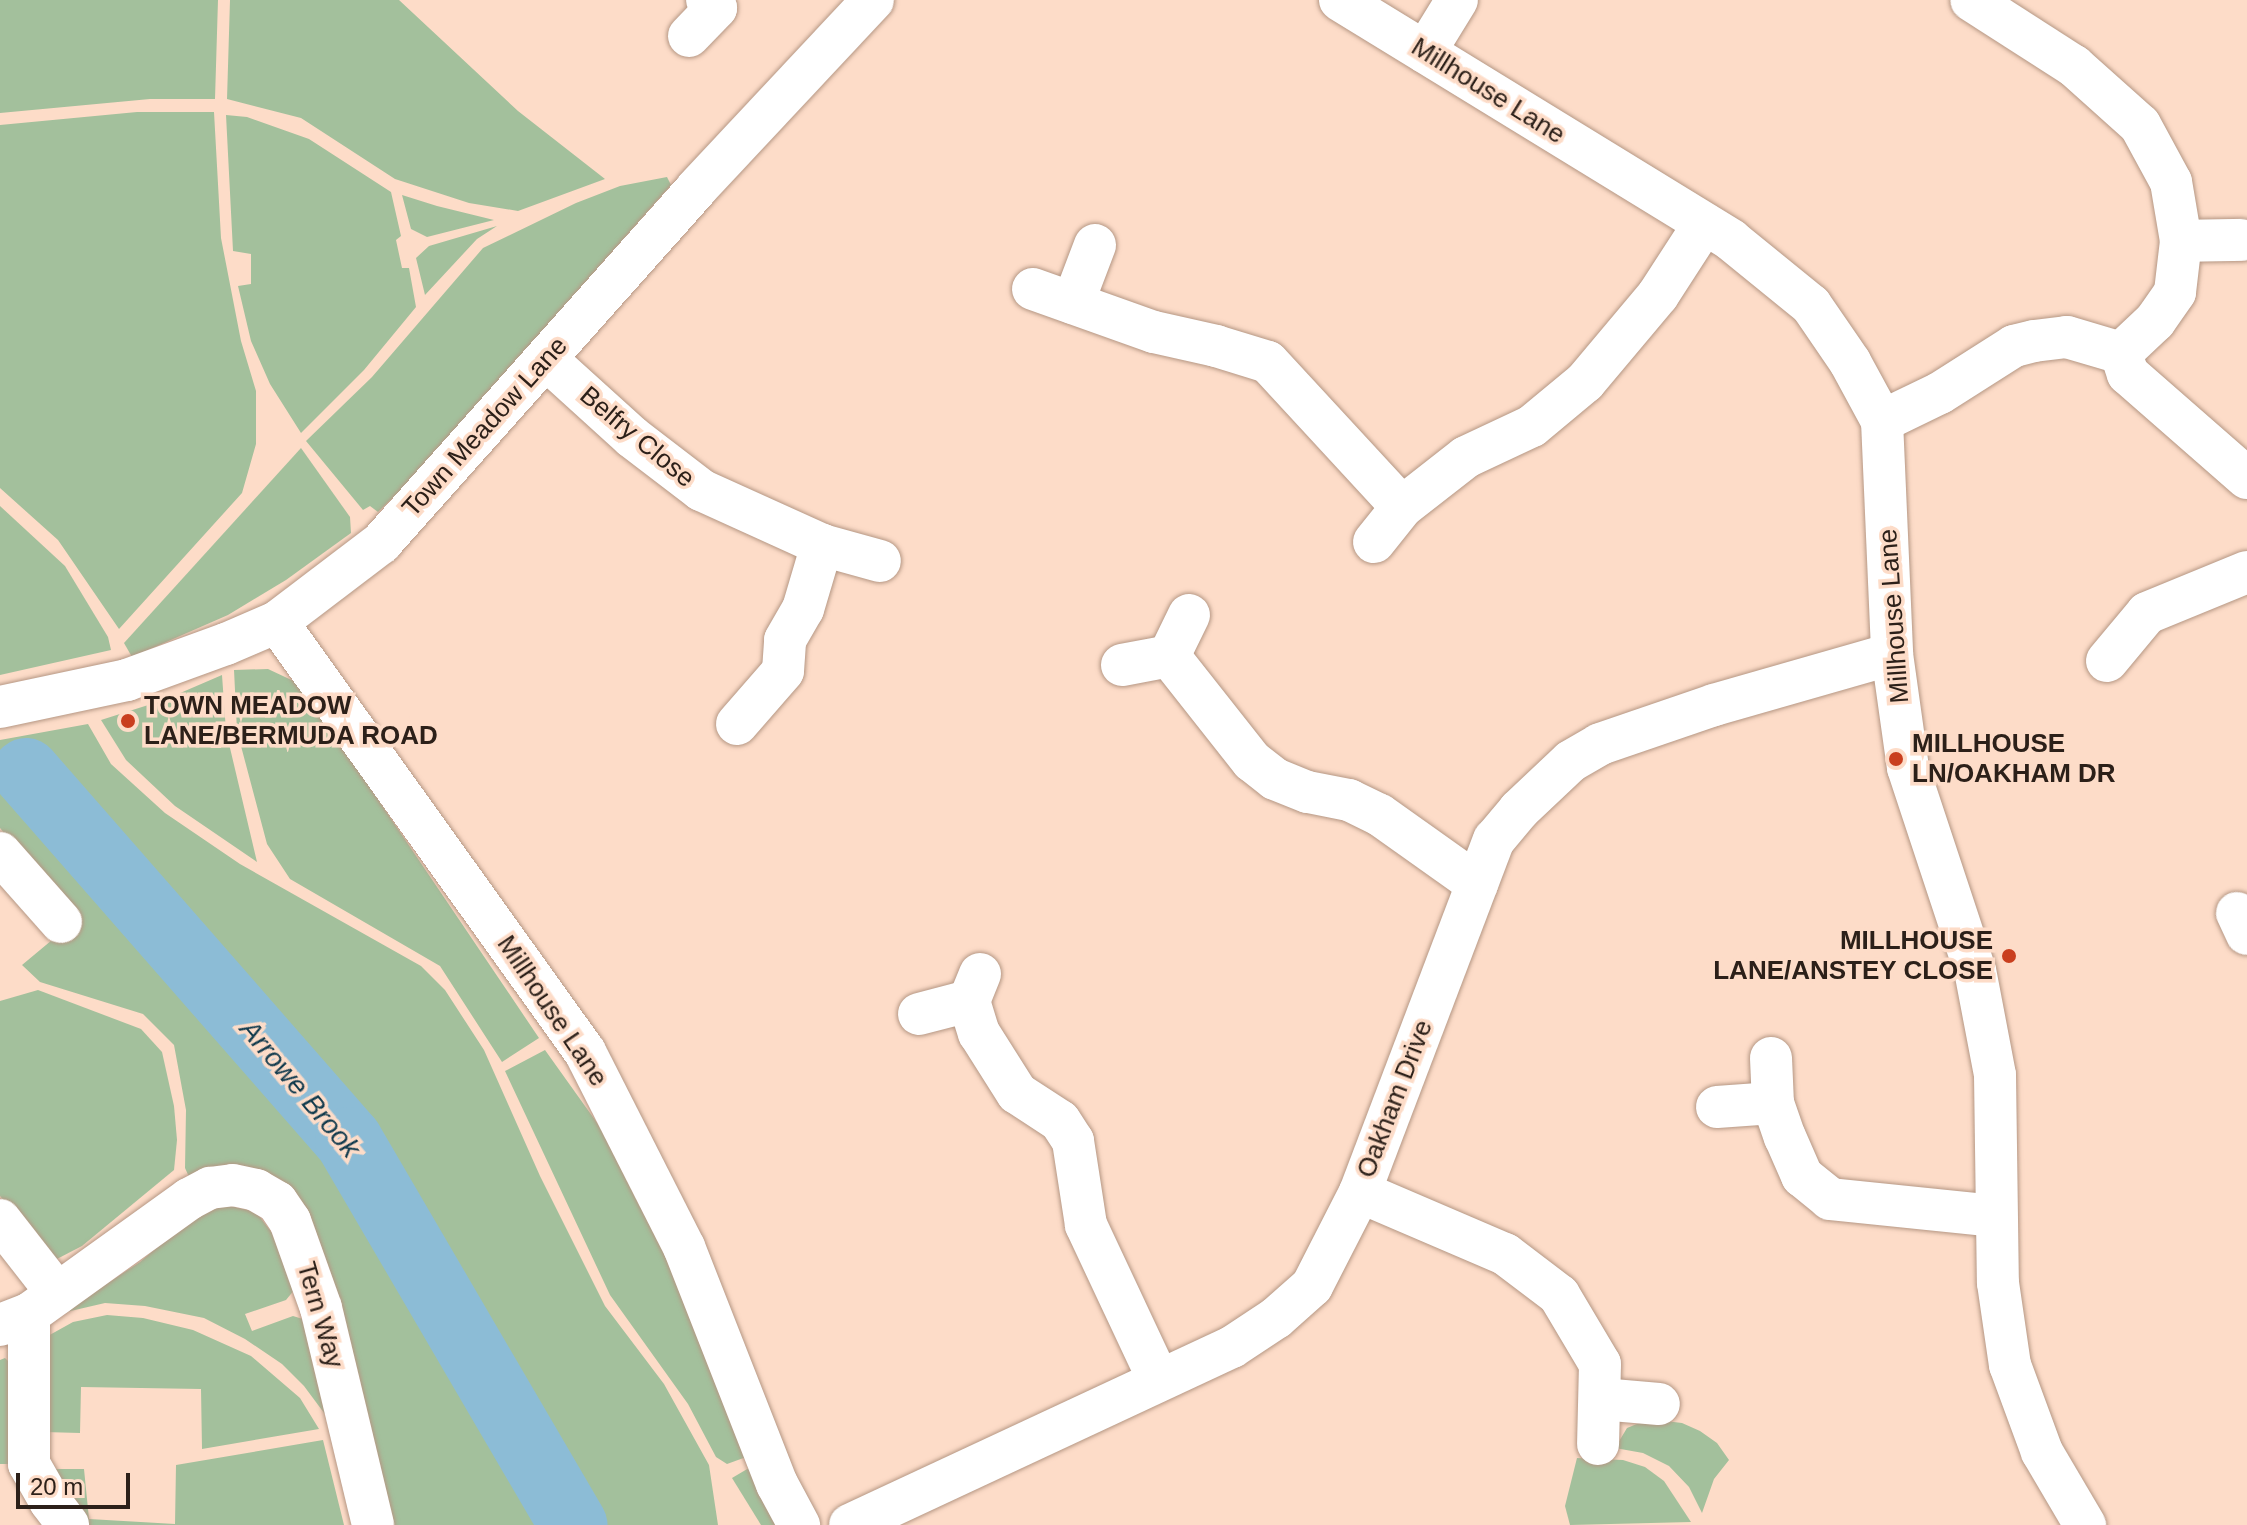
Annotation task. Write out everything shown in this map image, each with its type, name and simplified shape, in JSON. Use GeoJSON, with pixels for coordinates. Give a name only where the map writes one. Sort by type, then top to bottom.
{"type":"FeatureCollection","features":[{"type":"Feature","properties":{"kind":"street","name":"Town Meadow Lane"},"geometry":{"type":"LineString","coordinates":[[0,707],[127,680],[277,622],[381,543],[696,189],[873,0]]}},
{"type":"Feature","properties":{"kind":"street","name":"Millhouse Lane"},"geometry":{"type":"LineString","coordinates":[[1340,0],[1731,240],[1811,305],[1850,362],[1882,421],[1892,654],[1908,768],[1975,970],[1995,1075],[1998,1283],[2010,1365],[2042,1452],[2085,1525]]}},
{"type":"Feature","properties":{"kind":"street"},"geometry":{"type":"LineString","coordinates":[[1425,52],[1457,0]]}},
{"type":"Feature","properties":{"kind":"street"},"geometry":{"type":"LineString","coordinates":[[1971,0],[2074,66],[2140,125],[2171,182],[2181,241],[2175,292],[2155,321],[2121,353]]}},
{"type":"Feature","properties":{"kind":"street"},"geometry":{"type":"LineString","coordinates":[[1374,542],[1402,507],[1466,457],[1532,426],[1585,382],[1658,295],[1704,224]]}},
{"type":"Feature","properties":{"kind":"street"},"geometry":{"type":"LineString","coordinates":[[2181,241],[2241,240]]}},
{"type":"Feature","properties":{"kind":"street"},"geometry":{"type":"LineString","coordinates":[[1073,303],[1095,245]]}},
{"type":"Feature","properties":{"kind":"street"},"geometry":{"type":"LineString","coordinates":[[1033,289],[1154,332],[1268,362],[1402,507]]}},
{"type":"Feature","properties":{"kind":"street"},"geometry":{"type":"LineString","coordinates":[[1882,421],[1940,393],[2014,346],[2067,337],[2121,353]]}},
{"type":"Feature","properties":{"kind":"street"},"geometry":{"type":"LineString","coordinates":[[2121,353],[2128,374],[2247,478]]}},
{"type":"Feature","properties":{"kind":"street","name":"Belfry Close"},"geometry":{"type":"LineString","coordinates":[[546,359],[670,470],[701,490],[822,545],[880,561]]}},
{"type":"Feature","properties":{"kind":"street"},"geometry":{"type":"LineString","coordinates":[[737,724],[783,671],[785,640],[803,609],[822,545]]}},
{"type":"Feature","properties":{"kind":"street"},"geometry":{"type":"LineString","coordinates":[[2107,661],[2147,613],[2247,572]]}},
{"type":"Feature","properties":{"kind":"street"},"geometry":{"type":"LineString","coordinates":[[1169,656],[1189,615]]}},
{"type":"Feature","properties":{"kind":"street","name":"Millhouse Lane"},"geometry":{"type":"LineString","coordinates":[[277,622],[585,1052],[684,1247],[777,1484],[799,1525]]}},
{"type":"Feature","properties":{"kind":"street","name":"Oakham Drive"},"geometry":{"type":"LineString","coordinates":[[850,1525],[1232,1347],[1276,1318],[1312,1286],[1360,1192],[1494,840],[1519,810],[1571,761],[1600,744],[1714,705],[1892,654]]}},
{"type":"Feature","properties":{"kind":"street"},"geometry":{"type":"LineString","coordinates":[[1122,665],[1169,656]]}},
{"type":"Feature","properties":{"kind":"street"},"geometry":{"type":"LineString","coordinates":[[1169,656],[1252,761],[1275,779],[1308,792],[1349,800],[1380,815],[1477,884]]}},
{"type":"Feature","properties":{"kind":"street"},"geometry":{"type":"LineString","coordinates":[[0,853],[61,922]]}},
{"type":"Feature","properties":{"kind":"street"},"geometry":{"type":"LineString","coordinates":[[919,1014],[974,988],[979,1033],[1017,1093],[1060,1121],[1073,1141],[1086,1225],[1158,1379]]}},
{"type":"Feature","properties":{"kind":"street"},"geometry":{"type":"LineString","coordinates":[[1771,1058],[1773,1103],[1802,1176],[1830,1199],[1995,1216]]}},
{"type":"Feature","properties":{"kind":"street"},"geometry":{"type":"LineString","coordinates":[[1717,1107],[1773,1103]]}},
{"type":"Feature","properties":{"kind":"street","name":"Tern Way"},"geometry":{"type":"LineString","coordinates":[[29,1310],[189,1199],[210,1188],[233,1185],[256,1190],[277,1202],[290,1221],[321,1308],[373,1525]]}},
{"type":"Feature","properties":{"kind":"street"},"geometry":{"type":"LineString","coordinates":[[1360,1192],[1505,1254],[1559,1295],[1600,1364],[1598,1444]]}},
{"type":"Feature","properties":{"kind":"street"},"geometry":{"type":"LineString","coordinates":[[0,1220],[29,1310],[29,1464],[68,1525]]}},
{"type":"Feature","properties":{"kind":"street"},"geometry":{"type":"LineString","coordinates":[[1601,1399],[1659,1404]]}},
{"type":"Feature","properties":{"kind":"green space"},"geometry":{"type":"Polygon","coordinates":[[[0,0],[218,0],[215,99],[150,99],[0,113],[0,0]]]}},
{"type":"Feature","properties":{"kind":"green space"},"geometry":{"type":"Polygon","coordinates":[[[230,0],[399,0],[518,111],[605,179],[518,211],[469,203],[395,179],[301,118],[227,99],[230,0]]]}},
{"type":"Feature","properties":{"kind":"green space"},"geometry":{"type":"Polygon","coordinates":[[[137,112],[214,112],[221,238],[241,341],[256,391],[256,444],[242,493],[119,629],[58,540],[0,488],[0,125],[137,112]]]}},
{"type":"Feature","properties":{"kind":"green space"},"geometry":{"type":"Polygon","coordinates":[[[226,115],[247,117],[309,139],[391,192],[401,236],[396,240],[402,268],[409,268],[416,307],[364,370],[301,433],[270,384],[251,341],[238,286],[251,284],[251,254],[233,251],[226,115]]]}},
{"type":"Feature","properties":{"kind":"green space"},"geometry":{"type":"Polygon","coordinates":[[[667,177],[671,185],[413,478],[378,512],[370,506],[363,510],[306,441],[372,377],[483,248],[576,203],[620,186],[667,177]]]}},
{"type":"Feature","properties":{"kind":"green space"},"geometry":{"type":"Polygon","coordinates":[[[402,195],[494,220],[427,237],[411,229],[402,195]]]}},
{"type":"Feature","properties":{"kind":"green space"},"geometry":{"type":"Polygon","coordinates":[[[497,226],[477,239],[425,295],[416,258],[429,246],[497,226]]]}},
{"type":"Feature","properties":{"kind":"green space"},"geometry":{"type":"Polygon","coordinates":[[[301,448],[350,517],[351,533],[286,580],[228,615],[132,657],[124,643],[301,448]]]}},
{"type":"Feature","properties":{"kind":"green space"},"geometry":{"type":"Polygon","coordinates":[[[0,506],[65,566],[108,637],[111,650],[0,675],[0,506]]]}},
{"type":"Feature","properties":{"kind":"green space"},"geometry":{"type":"Polygon","coordinates":[[[268,669],[300,684],[539,1038],[502,1062],[440,966],[290,879],[267,844],[237,731],[234,670],[268,669]]]}},
{"type":"Feature","properties":{"kind":"green space"},"geometry":{"type":"Polygon","coordinates":[[[222,675],[226,731],[257,862],[175,806],[126,760],[101,720],[164,700],[222,675]]]}},
{"type":"Feature","properties":{"kind":"green space"},"geometry":{"type":"Polygon","coordinates":[[[88,724],[111,764],[165,813],[240,864],[421,966],[445,990],[484,1050],[540,1176],[605,1306],[664,1384],[709,1465],[718,1525],[390,1525],[298,1206],[190,1179],[185,1168],[186,1110],[174,1045],[143,1014],[40,982],[22,965],[76,920],[0,828],[0,740],[88,724]]]}},
{"type":"Feature","properties":{"kind":"green space"},"geometry":{"type":"Polygon","coordinates":[[[38,990],[141,1029],[162,1052],[174,1106],[177,1140],[174,1170],[82,1246],[53,1261],[0,1196],[0,1001],[38,990]]]}},
{"type":"Feature","properties":{"kind":"green space"},"geometry":{"type":"Polygon","coordinates":[[[545,1050],[620,1155],[663,1240],[749,1456],[727,1464],[716,1457],[688,1404],[610,1295],[505,1071],[545,1050]]]}},
{"type":"Feature","properties":{"kind":"green space"},"geometry":{"type":"Polygon","coordinates":[[[226,1205],[256,1212],[272,1233],[295,1289],[286,1300],[245,1314],[252,1331],[293,1316],[306,1320],[330,1421],[304,1386],[282,1364],[245,1339],[204,1318],[145,1306],[105,1303],[62,1313],[140,1262],[190,1219],[226,1205]]]}},
{"type":"Feature","properties":{"kind":"green space"},"geometry":{"type":"Polygon","coordinates":[[[107,1315],[143,1318],[193,1330],[251,1356],[300,1398],[319,1429],[202,1449],[201,1389],[81,1387],[80,1433],[44,1432],[46,1337],[73,1322],[107,1315]]]}},
{"type":"Feature","properties":{"kind":"green space"},"geometry":{"type":"Polygon","coordinates":[[[5,1358],[15,1368],[19,1464],[0,1464],[0,1360],[5,1358]]]}},
{"type":"Feature","properties":{"kind":"green space"},"geometry":{"type":"Polygon","coordinates":[[[1649,1419],[1682,1423],[1700,1431],[1717,1443],[1729,1460],[1714,1479],[1702,1513],[1689,1487],[1669,1466],[1643,1453],[1615,1448],[1627,1428],[1649,1419]]]}},
{"type":"Feature","properties":{"kind":"green space"},"geometry":{"type":"Polygon","coordinates":[[[323,1440],[344,1525],[85,1525],[50,1469],[84,1469],[89,1519],[175,1524],[176,1465],[323,1440]]]}},
{"type":"Feature","properties":{"kind":"green space"},"geometry":{"type":"Polygon","coordinates":[[[1577,1458],[1623,1460],[1645,1467],[1664,1481],[1691,1522],[1570,1525],[1565,1506],[1577,1458]]]}},
{"type":"Feature","properties":{"kind":"green space"},"geometry":{"type":"Polygon","coordinates":[[[754,1465],[781,1525],[761,1525],[732,1478],[754,1465]]]}},
{"type":"Feature","properties":{"kind":"waterway","name":"Arrowe Brook"},"geometry":{"type":"LineString","coordinates":[[26,772],[349,1141],[573,1525]]}},
{"type":"Feature","properties":{"kind":"place","name":"TOWN MEADOW LANE/BERMUDA ROAD"},"geometry":{"type":"Point","coordinates":[128,721]}},
{"type":"Feature","properties":{"kind":"place","name":"MILLHOUSE LN/OAKHAM DR"},"geometry":{"type":"Point","coordinates":[1896,759]}},
{"type":"Feature","properties":{"kind":"place","name":"MILLHOUSE LANE/ANSTEY CLOSE"},"geometry":{"type":"Point","coordinates":[2009,956]}}]}
